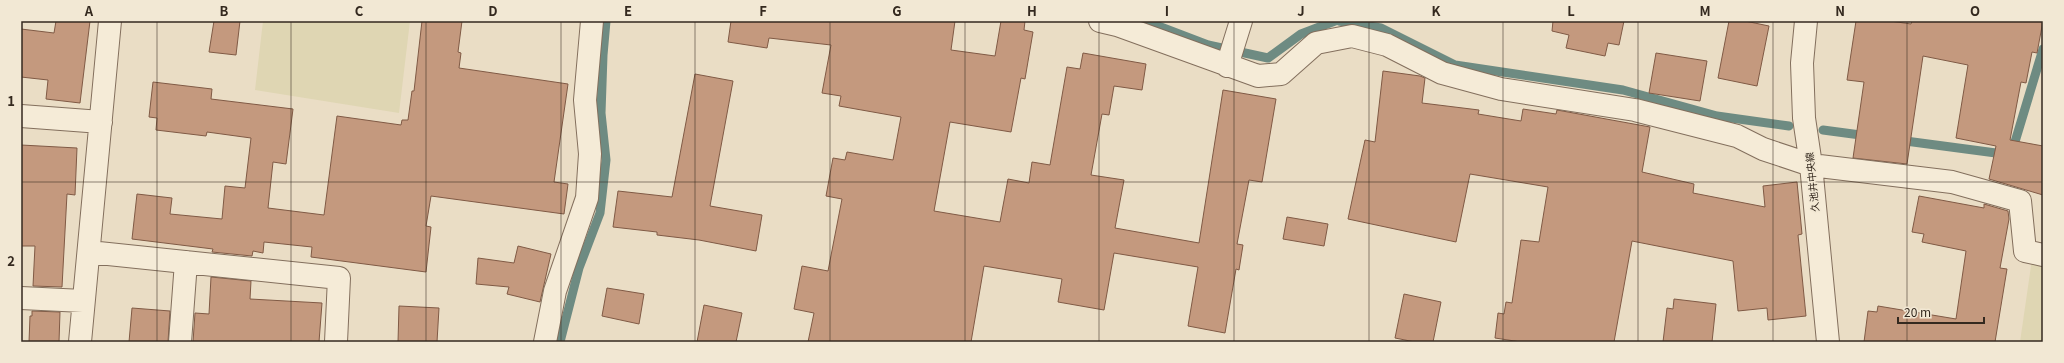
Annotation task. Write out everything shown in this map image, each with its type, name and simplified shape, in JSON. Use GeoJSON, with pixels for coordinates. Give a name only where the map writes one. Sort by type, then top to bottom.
{"type":"FeatureCollection","features":[{"type":"Feature","properties":{"kind":"street"},"geometry":{"type":"LineString","coordinates":[[80,342],[110,21]]}},
{"type":"Feature","properties":{"kind":"street"},"geometry":{"type":"LineString","coordinates":[[545,342],[555,291],[587,198],[590,154],[585,100],[592,21]]}},
{"type":"Feature","properties":{"kind":"street"},"geometry":{"type":"LineString","coordinates":[[1100,21],[1117,25],[1226,66],[1258,76],[1281,74],[1316,44],[1352,36],[1387,45],[1449,75],[1501,90],[1642,112],[1737,136],[1763,149],[1811,165],[1952,182],[2020,202],[2024,251],[2043,255]]}},
{"type":"Feature","properties":{"kind":"street"},"geometry":{"type":"LineString","coordinates":[[1226,66],[1241,21]]}},
{"type":"Feature","properties":{"kind":"street","name":"久池井中央線"},"geometry":{"type":"LineString","coordinates":[[1806,21],[1802,63],[1804,118],[1811,165],[1828,342]]}},
{"type":"Feature","properties":{"kind":"street"},"geometry":{"type":"LineString","coordinates":[[21,116],[101,122]]}},
{"type":"Feature","properties":{"kind":"street"},"geometry":{"type":"LineString","coordinates":[[89,252],[339,278],[336,342]]}},
{"type":"Feature","properties":{"kind":"street"},"geometry":{"type":"LineString","coordinates":[[180,342],[186,262]]}},
{"type":"Feature","properties":{"kind":"street"},"geometry":{"type":"LineString","coordinates":[[21,298],[83,301]]}},
{"type":"Feature","properties":{"kind":"shaded area"},"geometry":{"type":"Polygon","coordinates":[[[263,21],[410,21],[399,113],[255,90],[263,21]]]}},
{"type":"Feature","properties":{"kind":"shaded area"},"geometry":{"type":"Polygon","coordinates":[[[2032,259],[2043,262],[2043,342],[2020,342],[2032,259]]]}},
{"type":"Feature","properties":{"kind":"building"},"geometry":{"type":"Polygon","coordinates":[[[56,21],[90,21],[80,103],[46,99],[48,80],[21,77],[21,29],[54,33],[56,21]]]}},
{"type":"Feature","properties":{"kind":"building"},"geometry":{"type":"Polygon","coordinates":[[[214,21],[240,21],[236,55],[209,52],[214,21]]]}},
{"type":"Feature","properties":{"kind":"building"},"geometry":{"type":"Polygon","coordinates":[[[422,21],[462,21],[458,52],[461,53],[459,68],[568,84],[554,182],[568,184],[564,214],[431,196],[426,226],[431,227],[426,272],[311,257],[312,247],[264,242],[263,253],[253,251],[252,256],[212,252],[213,249],[132,239],[137,194],[172,198],[170,214],[222,219],[225,186],[245,188],[251,138],[207,132],[206,136],[156,130],[157,118],[149,117],[153,82],[212,89],[211,99],[293,109],[286,164],[273,162],[268,208],[324,215],[337,116],[401,125],[402,120],[408,120],[412,91],[414,91],[422,21]]]}},
{"type":"Feature","properties":{"kind":"building"},"geometry":{"type":"Polygon","coordinates":[[[731,21],[955,21],[951,50],[995,56],[1001,21],[1025,21],[1024,30],[1033,32],[1025,79],[1021,78],[1011,132],[950,122],[934,211],[1000,222],[1008,179],[1029,183],[1032,162],[1050,165],[1067,67],[1080,69],[1083,53],[1146,64],[1142,90],[1114,86],[1109,115],[1102,114],[1091,175],[1124,180],[1115,228],[1199,243],[1223,90],[1276,99],[1262,182],[1249,180],[1237,244],[1243,245],[1239,270],[1236,269],[1225,333],[1188,326],[1198,267],[1114,253],[1104,310],[1058,302],[1062,279],[984,266],[971,342],[808,342],[814,313],[794,309],[802,266],[828,271],[842,199],[826,196],[833,158],[845,160],[847,152],[893,160],[901,117],[839,106],[841,96],[822,93],[831,45],[769,38],[767,48],[728,42],[731,21]]]}},
{"type":"Feature","properties":{"kind":"building"},"geometry":{"type":"Polygon","coordinates":[[[1553,21],[1624,21],[1619,45],[1608,43],[1605,56],[1566,48],[1569,35],[1552,31],[1553,21]]]}},
{"type":"Feature","properties":{"kind":"building"},"geometry":{"type":"Polygon","coordinates":[[[1729,21],[1745,21],[1769,26],[1757,86],[1718,78],[1729,21]]]}},
{"type":"Feature","properties":{"kind":"building"},"geometry":{"type":"Polygon","coordinates":[[[1856,21],[1890,21],[1911,24],[1912,21],[2043,21],[2037,53],[2032,52],[2026,83],[2021,82],[2010,140],[2043,146],[2043,195],[1989,179],[1996,146],[1956,138],[1968,65],[1923,56],[1907,164],[1853,158],[1864,82],[1847,80],[1856,21]]]}},
{"type":"Feature","properties":{"kind":"building"},"geometry":{"type":"Polygon","coordinates":[[[1656,53],[1707,61],[1700,101],[1649,93],[1656,53]]]}},
{"type":"Feature","properties":{"kind":"building"},"geometry":{"type":"Polygon","coordinates":[[[1383,71],[1425,78],[1422,103],[1479,110],[1478,114],[1521,121],[1523,109],[1556,114],[1557,110],[1650,127],[1642,172],[1694,184],[1693,193],[1765,207],[1763,186],[1797,182],[1802,234],[1798,235],[1806,316],[1768,320],[1767,308],[1738,311],[1733,261],[1632,241],[1614,342],[1521,342],[1495,338],[1498,313],[1504,314],[1506,302],[1512,303],[1521,240],[1539,242],[1548,187],[1470,174],[1456,242],[1348,219],[1365,140],[1375,142],[1383,71]]]}},
{"type":"Feature","properties":{"kind":"building"},"geometry":{"type":"Polygon","coordinates":[[[695,74],[733,81],[710,206],[762,215],[756,251],[699,240],[657,235],[657,232],[613,227],[618,191],[672,197],[695,74]]]}},
{"type":"Feature","properties":{"kind":"building"},"geometry":{"type":"Polygon","coordinates":[[[21,145],[77,148],[75,195],[67,194],[62,287],[33,286],[35,246],[21,246],[21,145]]]}},
{"type":"Feature","properties":{"kind":"building"},"geometry":{"type":"Polygon","coordinates":[[[1919,196],[1984,208],[1984,204],[2008,211],[2009,219],[2000,268],[2007,269],[1995,342],[1864,342],[1868,311],[1877,312],[1878,306],[1956,319],[1966,251],[1922,242],[1924,234],[1912,232],[1919,196]]]}},
{"type":"Feature","properties":{"kind":"building"},"geometry":{"type":"Polygon","coordinates":[[[1287,217],[1328,224],[1324,246],[1283,239],[1287,217]]]}},
{"type":"Feature","properties":{"kind":"building"},"geometry":{"type":"Polygon","coordinates":[[[518,246],[551,254],[540,302],[507,294],[509,287],[476,284],[478,258],[514,263],[518,246]]]}},
{"type":"Feature","properties":{"kind":"building"},"geometry":{"type":"Polygon","coordinates":[[[211,277],[251,281],[250,299],[322,303],[319,342],[193,342],[195,313],[209,314],[211,277]]]}},
{"type":"Feature","properties":{"kind":"building"},"geometry":{"type":"Polygon","coordinates":[[[607,288],[644,294],[639,324],[602,316],[607,288]]]}},
{"type":"Feature","properties":{"kind":"building"},"geometry":{"type":"Polygon","coordinates":[[[1404,294],[1441,302],[1433,342],[1415,342],[1395,338],[1404,294]]]}},
{"type":"Feature","properties":{"kind":"building"},"geometry":{"type":"Polygon","coordinates":[[[1674,299],[1716,304],[1712,342],[1663,342],[1667,308],[1673,309],[1674,299]]]}},
{"type":"Feature","properties":{"kind":"building"},"geometry":{"type":"Polygon","coordinates":[[[704,305],[742,313],[736,342],[697,342],[704,305]]]}},
{"type":"Feature","properties":{"kind":"building"},"geometry":{"type":"Polygon","coordinates":[[[399,306],[439,308],[437,342],[398,342],[399,306]]]}},
{"type":"Feature","properties":{"kind":"building"},"geometry":{"type":"Polygon","coordinates":[[[132,308],[170,311],[168,342],[129,342],[132,308]]]}},
{"type":"Feature","properties":{"kind":"building"},"geometry":{"type":"Polygon","coordinates":[[[32,311],[60,312],[59,342],[29,342],[30,316],[32,316],[32,311]]]}},
{"type":"Feature","properties":{"kind":"waterway"},"geometry":{"type":"LineString","coordinates":[[560,342],[579,268],[600,213],[606,160],[601,113],[606,21]]}},
{"type":"Feature","properties":{"kind":"waterway"},"geometry":{"type":"LineString","coordinates":[[1145,21],[1208,45],[1268,58],[1301,34],[1335,21]]}},
{"type":"Feature","properties":{"kind":"waterway"},"geometry":{"type":"LineString","coordinates":[[1339,21],[1381,28],[1455,65],[1623,90],[1717,116],[1789,126]]}},
{"type":"Feature","properties":{"kind":"waterway"},"geometry":{"type":"LineString","coordinates":[[1898,140],[2011,155],[2043,49]]}},
{"type":"Feature","properties":{"kind":"waterway"},"geometry":{"type":"LineString","coordinates":[[1823,130],[1868,136]]}}]}
